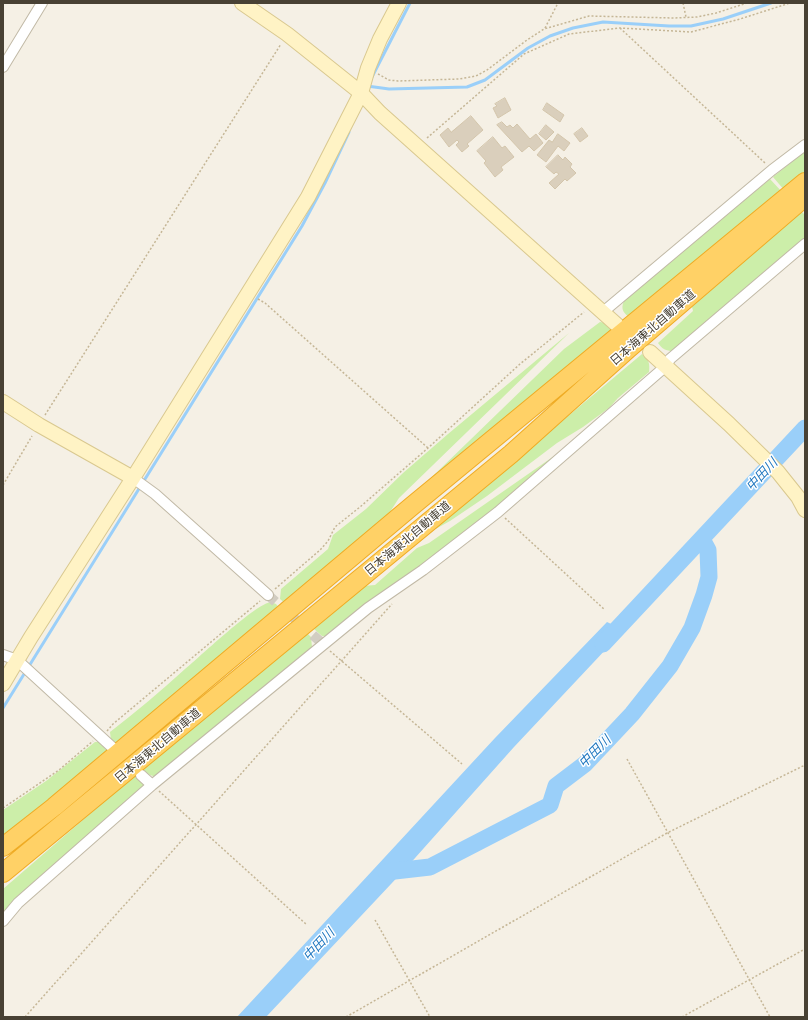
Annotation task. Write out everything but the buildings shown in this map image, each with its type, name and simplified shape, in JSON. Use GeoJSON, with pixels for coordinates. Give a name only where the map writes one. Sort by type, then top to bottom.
{"type":"FeatureCollection","features":[{"type":"Feature","properties":{"kind":"highway","name":"日本海東北自動車道"},"geometry":{"type":"LineString","coordinates":[[3,847],[54,807],[412,506],[805,182]]}},
{"type":"Feature","properties":{"kind":"highway","name":"日本海東北自動車道"},"geometry":{"type":"LineString","coordinates":[[3,873],[511,454],[628,349],[805,197]]}},
{"type":"Feature","properties":{"kind":"highway"},"geometry":{"type":"LineString","coordinates":[[3,877],[37,846]]}},
{"type":"Feature","properties":{"kind":"street"},"geometry":{"type":"LineString","coordinates":[[3,67],[42,3]]}},
{"type":"Feature","properties":{"kind":"street"},"geometry":{"type":"LineString","coordinates":[[242,3],[287,34],[361,92],[380,113],[617,325]]}},
{"type":"Feature","properties":{"kind":"street"},"geometry":{"type":"LineString","coordinates":[[3,684],[308,197],[361,92],[368,68],[380,39],[399,3]]}},
{"type":"Feature","properties":{"kind":"street"},"geometry":{"type":"LineString","coordinates":[[598,308],[805,145]]}},
{"type":"Feature","properties":{"kind":"street"},"geometry":{"type":"LineString","coordinates":[[3,921],[18,903],[152,785],[368,608],[422,570],[498,512],[666,366],[670,359],[805,244]]}},
{"type":"Feature","properties":{"kind":"street"},"geometry":{"type":"LineString","coordinates":[[650,352],[778,472],[798,497],[805,510]]}},
{"type":"Feature","properties":{"kind":"street"},"geometry":{"type":"LineString","coordinates":[[3,402],[39,425],[133,478],[155,494],[268,595]]}},
{"type":"Feature","properties":{"kind":"street"},"geometry":{"type":"LineString","coordinates":[[3,655],[17,660],[113,748]]}},
{"type":"Feature","properties":{"kind":"street"},"geometry":{"type":"LineString","coordinates":[[141,775],[152,785]]}},
{"type":"Feature","properties":{"kind":"path"},"geometry":{"type":"LineString","coordinates":[[544,29],[558,3]]}},
{"type":"Feature","properties":{"kind":"path"},"geometry":{"type":"LineString","coordinates":[[684,3],[686,18]]}},
{"type":"Feature","properties":{"kind":"path"},"geometry":{"type":"LineString","coordinates":[[368,68],[389,80],[459,79],[476,76],[487,70],[526,40],[544,29],[589,16],[686,18],[716,13],[747,3]]}},
{"type":"Feature","properties":{"kind":"path"},"geometry":{"type":"LineString","coordinates":[[418,147],[524,54],[568,34],[620,28],[691,32],[740,20],[790,3]]}},
{"type":"Feature","properties":{"kind":"path"},"geometry":{"type":"LineString","coordinates":[[620,28],[772,170]]}},
{"type":"Feature","properties":{"kind":"path"},"geometry":{"type":"LineString","coordinates":[[3,484],[287,34]]}},
{"type":"Feature","properties":{"kind":"path"},"geometry":{"type":"LineString","coordinates":[[248,293],[265,304],[428,448]]}},
{"type":"Feature","properties":{"kind":"path"},"geometry":{"type":"LineString","coordinates":[[3,808],[59,770],[94,740],[101,737],[114,724],[320,550],[328,541],[335,527],[428,448],[520,364],[566,328],[598,308]]}},
{"type":"Feature","properties":{"kind":"path"},"geometry":{"type":"LineString","coordinates":[[498,512],[605,610]]}},
{"type":"Feature","properties":{"kind":"path"},"geometry":{"type":"LineString","coordinates":[[25,1017],[392,604]]}},
{"type":"Feature","properties":{"kind":"path"},"geometry":{"type":"LineString","coordinates":[[323,644],[462,764]]}},
{"type":"Feature","properties":{"kind":"path"},"geometry":{"type":"LineString","coordinates":[[627,759],[667,834],[770,1017]]}},
{"type":"Feature","properties":{"kind":"path"},"geometry":{"type":"LineString","coordinates":[[346,1017],[667,834],[805,765]]}},
{"type":"Feature","properties":{"kind":"path"},"geometry":{"type":"LineString","coordinates":[[152,785],[307,925]]}},
{"type":"Feature","properties":{"kind":"path"},"geometry":{"type":"LineString","coordinates":[[375,920],[430,1017]]}},
{"type":"Feature","properties":{"kind":"path"},"geometry":{"type":"LineString","coordinates":[[682,1017],[805,949]]}},
{"type":"Feature","properties":{"kind":"green space"},"geometry":{"type":"Polygon","coordinates":[[[805,151],[805,175],[785,191],[773,177],[805,151]]]}},
{"type":"Feature","properties":{"kind":"green space"},"geometry":{"type":"Polygon","coordinates":[[[770,179],[783,193],[631,319],[626,315],[622,307],[624,301],[656,272],[770,179]]]}},
{"type":"Feature","properties":{"kind":"green space"},"geometry":{"type":"Polygon","coordinates":[[[801,211],[805,215],[805,242],[673,351],[666,350],[661,347],[658,343],[693,311],[692,307],[801,211]]]}},
{"type":"Feature","properties":{"kind":"green space"},"geometry":{"type":"Polygon","coordinates":[[[600,322],[606,323],[616,330],[404,504],[564,349],[600,322]]]}},
{"type":"Feature","properties":{"kind":"green space"},"geometry":{"type":"Polygon","coordinates":[[[569,333],[399,498],[388,515],[346,550],[342,559],[287,605],[280,599],[281,589],[328,549],[333,535],[366,509],[403,473],[448,434],[569,333]]]}},
{"type":"Feature","properties":{"kind":"green space"},"geometry":{"type":"Polygon","coordinates":[[[642,354],[648,362],[649,372],[618,398],[609,408],[583,427],[557,443],[487,496],[450,521],[430,532],[642,354]]]}},
{"type":"Feature","properties":{"kind":"green space"},"geometry":{"type":"Polygon","coordinates":[[[567,447],[494,511],[385,594],[374,597],[328,636],[322,636],[314,629],[363,586],[375,585],[417,548],[429,543],[567,447]]]}},
{"type":"Feature","properties":{"kind":"green space"},"geometry":{"type":"Polygon","coordinates":[[[271,602],[276,604],[281,610],[117,746],[111,740],[110,732],[158,693],[253,611],[271,602]]]}},
{"type":"Feature","properties":{"kind":"green space"},"geometry":{"type":"Polygon","coordinates":[[[307,633],[311,637],[312,647],[156,777],[150,775],[142,769],[307,633]]]}},
{"type":"Feature","properties":{"kind":"green space"},"geometry":{"type":"Polygon","coordinates":[[[95,742],[100,742],[110,749],[60,793],[3,835],[3,810],[46,781],[95,742]]]}},
{"type":"Feature","properties":{"kind":"green space"},"geometry":{"type":"Polygon","coordinates":[[[136,774],[143,781],[143,789],[3,917],[3,889],[136,774]]]}},
{"type":"Feature","properties":{"kind":"water"},"geometry":{"type":"Polygon","coordinates":[[[607,622],[624,630],[514,747],[407,867],[266,1017],[237,1017],[495,738],[607,622]]]}},
{"type":"Feature","properties":{"kind":"waterway"},"geometry":{"type":"LineString","coordinates":[[372,77],[410,3]]}},
{"type":"Feature","properties":{"kind":"waterway"},"geometry":{"type":"LineString","coordinates":[[367,86],[389,89],[467,87],[485,80],[528,48],[550,36],[573,28],[603,22],[691,26],[723,19],[771,3]]}},
{"type":"Feature","properties":{"kind":"waterway"},"geometry":{"type":"LineString","coordinates":[[3,708],[302,226],[325,183],[349,132]]}},
{"type":"Feature","properties":{"kind":"waterway","name":"中田川"},"geometry":{"type":"LineString","coordinates":[[603,644],[805,428]]}},
{"type":"Feature","properties":{"kind":"waterway","name":"中田川"},"geometry":{"type":"LineString","coordinates":[[386,872],[430,867],[550,805],[556,786],[585,764],[632,714],[670,666],[692,628],[709,577],[708,550],[702,539]]}},
{"type":"Feature","properties":{"kind":"tunnel"},"geometry":{"type":"LineString","coordinates":[[268,595],[323,644]]}}]}
